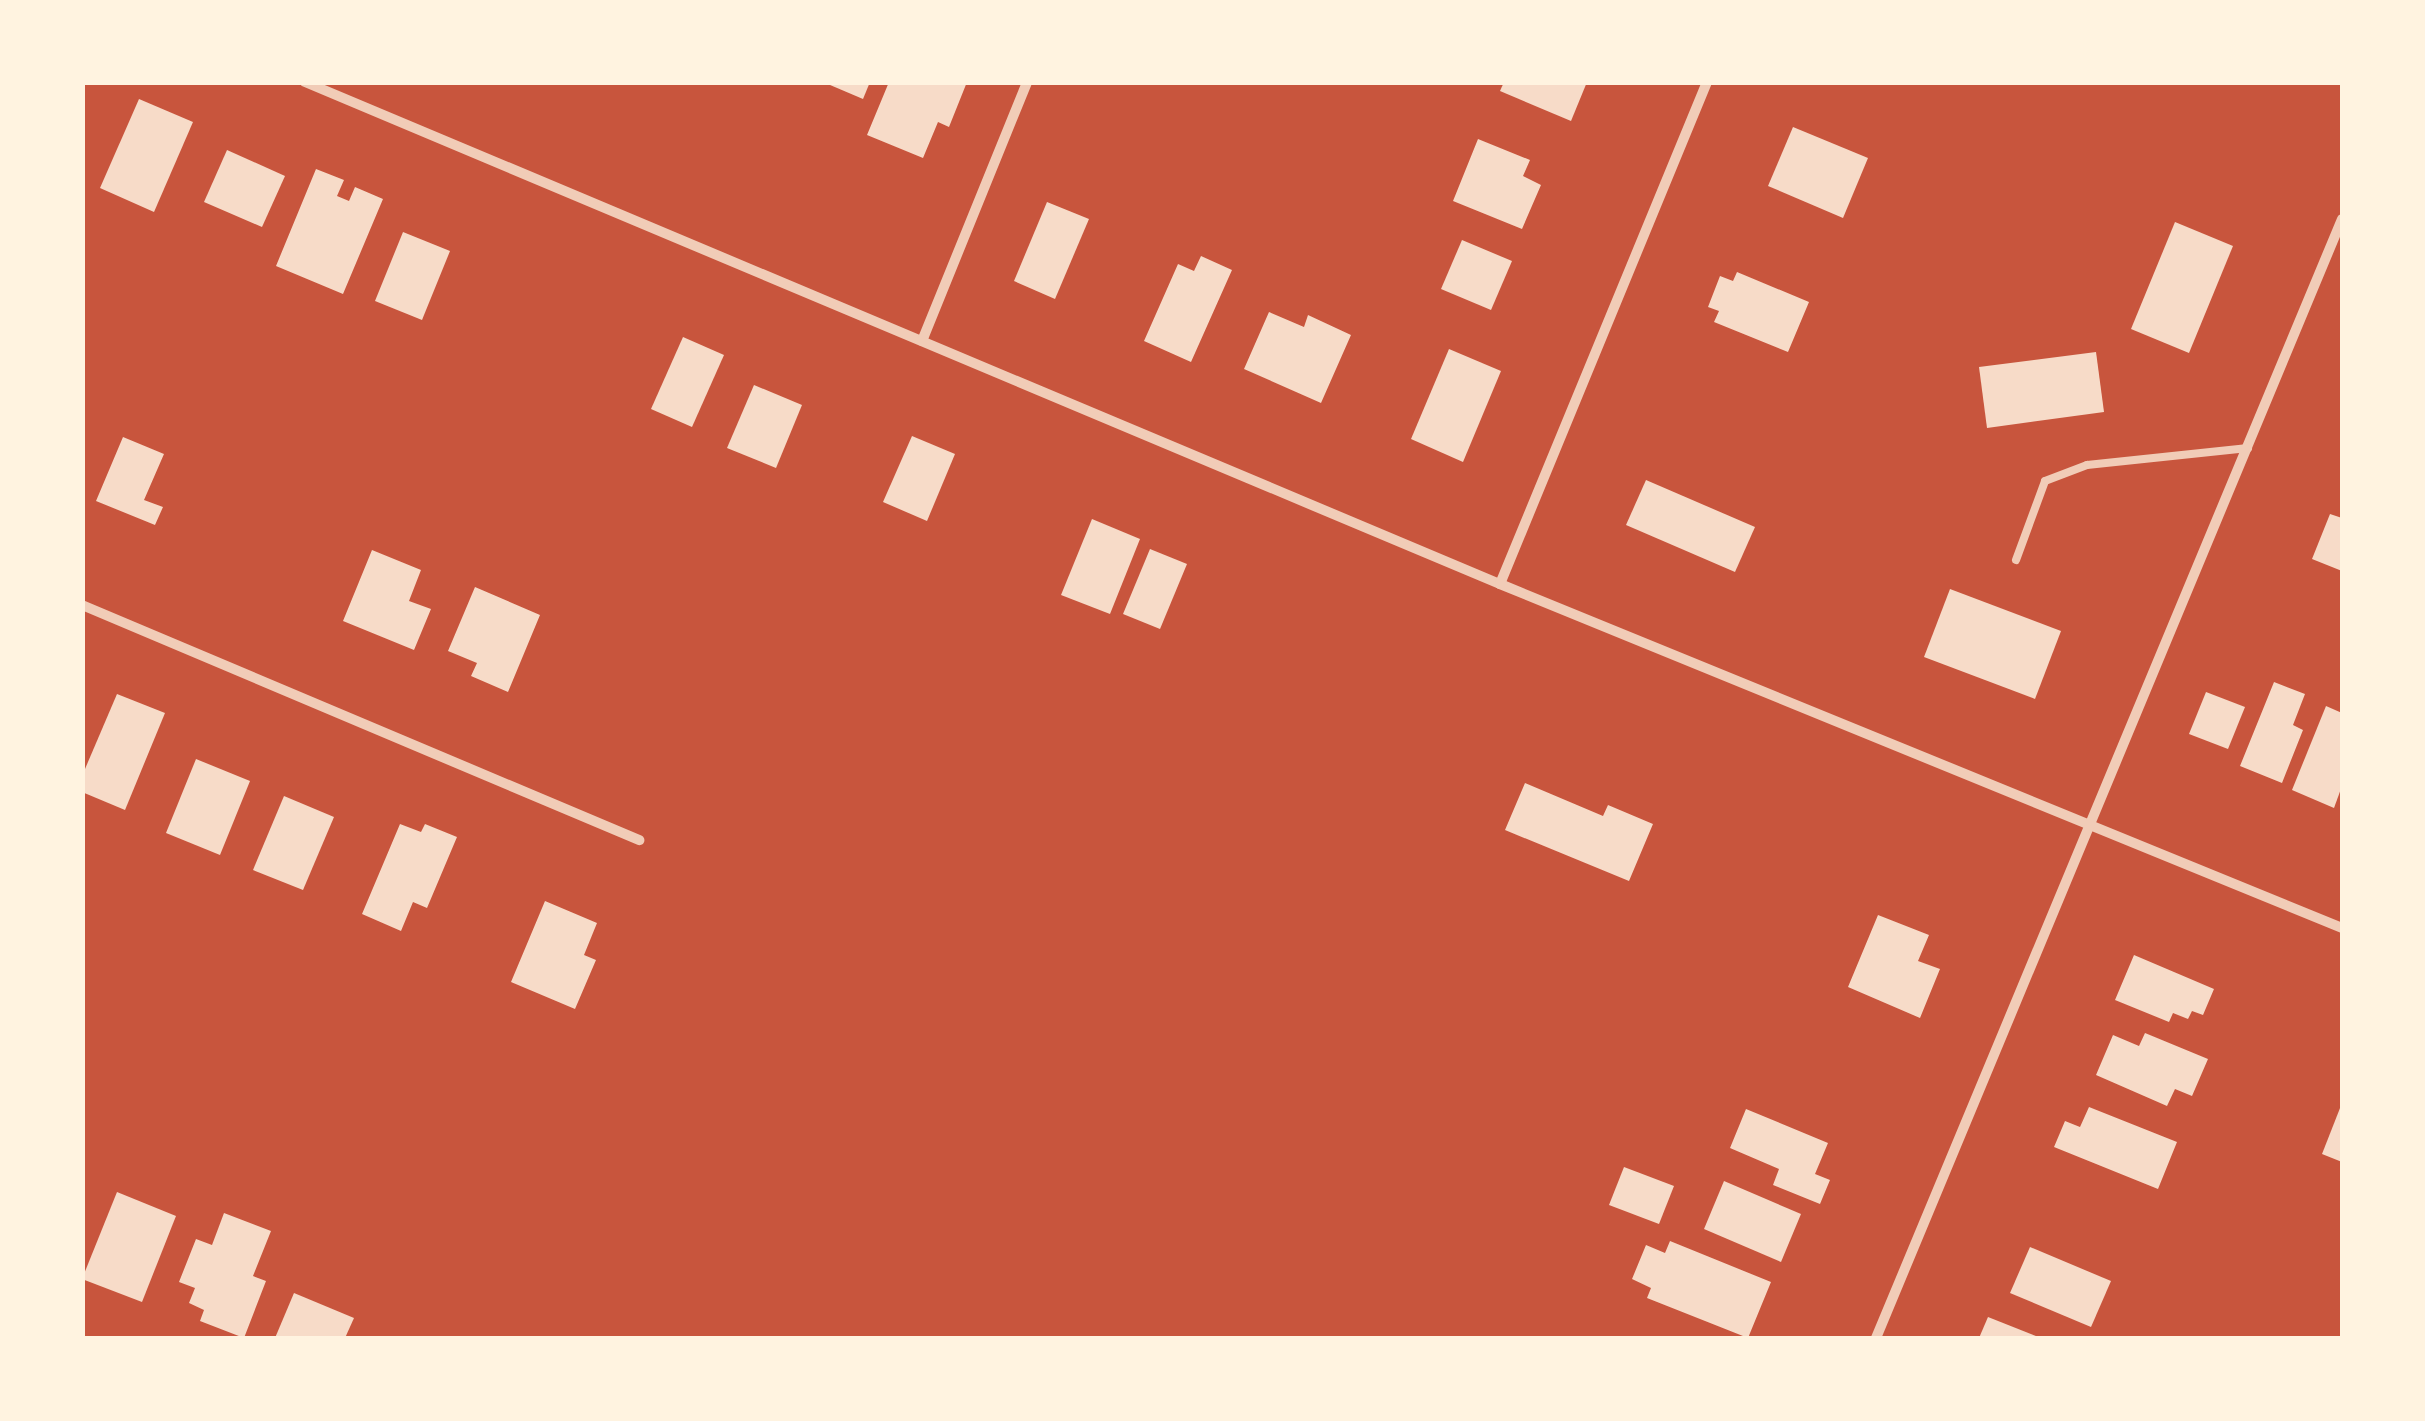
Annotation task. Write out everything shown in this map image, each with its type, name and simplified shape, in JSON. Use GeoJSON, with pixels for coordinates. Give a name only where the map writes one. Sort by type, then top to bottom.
{"type":"FeatureCollection","features":[{"type":"Feature","properties":{"kind":"street"},"geometry":{"type":"LineString","coordinates":[[305,82],[332,88],[1500,584],[2342,928]]}},
{"type":"Feature","properties":{"kind":"street"},"geometry":{"type":"LineString","coordinates":[[922,341],[1027,82]]}},
{"type":"Feature","properties":{"kind":"street"},"geometry":{"type":"LineString","coordinates":[[1500,584],[1707,82]]}},
{"type":"Feature","properties":{"kind":"street"},"geometry":{"type":"LineString","coordinates":[[1876,1338],[2342,219]]}},
{"type":"Feature","properties":{"kind":"street"},"geometry":{"type":"LineString","coordinates":[[82,604],[639,840]]}},
{"type":"Feature","properties":{"kind":"lane"},"geometry":{"type":"LineString","coordinates":[[2016,560],[2045,481],[2086,465],[2248,448]]}},
{"type":"Feature","properties":{"kind":"building"},"geometry":{"type":"Polygon","coordinates":[[[823,82],[870,82],[863,99],[823,82]]]}},
{"type":"Feature","properties":{"kind":"building"},"geometry":{"type":"Polygon","coordinates":[[[889,82],[967,82],[949,127],[938,122],[923,158],[867,135],[889,82]]]}},
{"type":"Feature","properties":{"kind":"building"},"geometry":{"type":"Polygon","coordinates":[[[1504,82],[1587,82],[1571,121],[1500,91],[1504,82]]]}},
{"type":"Feature","properties":{"kind":"building"},"geometry":{"type":"Polygon","coordinates":[[[139,99],[193,122],[154,212],[100,188],[139,99]]]}},
{"type":"Feature","properties":{"kind":"building"},"geometry":{"type":"Polygon","coordinates":[[[1793,127],[1868,158],[1843,218],[1768,186],[1793,127]]]}},
{"type":"Feature","properties":{"kind":"building"},"geometry":{"type":"Polygon","coordinates":[[[1478,139],[1530,160],[1523,176],[1541,185],[1522,229],[1453,201],[1478,139]]]}},
{"type":"Feature","properties":{"kind":"building"},"geometry":{"type":"Polygon","coordinates":[[[227,150],[285,176],[262,227],[204,202],[227,150]]]}},
{"type":"Feature","properties":{"kind":"building"},"geometry":{"type":"Polygon","coordinates":[[[316,169],[344,180],[337,196],[349,201],[355,187],[383,199],[343,294],[276,266],[316,169]]]}},
{"type":"Feature","properties":{"kind":"building"},"geometry":{"type":"Polygon","coordinates":[[[1047,202],[1089,219],[1055,299],[1014,281],[1047,202]]]}},
{"type":"Feature","properties":{"kind":"building"},"geometry":{"type":"Polygon","coordinates":[[[2175,222],[2233,246],[2189,353],[2131,329],[2175,222]]]}},
{"type":"Feature","properties":{"kind":"building"},"geometry":{"type":"Polygon","coordinates":[[[403,232],[450,251],[422,320],[375,301],[403,232]]]}},
{"type":"Feature","properties":{"kind":"building"},"geometry":{"type":"Polygon","coordinates":[[[1462,240],[1512,261],[1491,310],[1441,289],[1462,240]]]}},
{"type":"Feature","properties":{"kind":"building"},"geometry":{"type":"Polygon","coordinates":[[[1201,256],[1232,270],[1191,362],[1144,341],[1178,264],[1194,271],[1201,256]]]}},
{"type":"Feature","properties":{"kind":"building"},"geometry":{"type":"Polygon","coordinates":[[[1737,272],[1809,302],[1788,352],[1714,322],[1719,311],[1708,307],[1720,276],[1733,281],[1737,272]]]}},
{"type":"Feature","properties":{"kind":"building"},"geometry":{"type":"Polygon","coordinates":[[[1269,312],[1304,327],[1308,315],[1351,335],[1321,403],[1244,369],[1269,312]]]}},
{"type":"Feature","properties":{"kind":"building"},"geometry":{"type":"Polygon","coordinates":[[[683,337],[724,355],[692,427],[651,409],[683,337]]]}},
{"type":"Feature","properties":{"kind":"building"},"geometry":{"type":"Polygon","coordinates":[[[1449,349],[1501,371],[1463,462],[1411,439],[1449,349]]]}},
{"type":"Feature","properties":{"kind":"building"},"geometry":{"type":"Polygon","coordinates":[[[2096,352],[2104,412],[1987,428],[1979,367],[2096,352]]]}},
{"type":"Feature","properties":{"kind":"building"},"geometry":{"type":"Polygon","coordinates":[[[754,385],[802,405],[776,468],[727,448],[754,385]]]}},
{"type":"Feature","properties":{"kind":"building"},"geometry":{"type":"Polygon","coordinates":[[[912,436],[955,454],[927,521],[883,502],[912,436]]]}},
{"type":"Feature","properties":{"kind":"building"},"geometry":{"type":"Polygon","coordinates":[[[123,437],[164,454],[144,500],[163,507],[155,525],[96,501],[123,437]]]}},
{"type":"Feature","properties":{"kind":"building"},"geometry":{"type":"Polygon","coordinates":[[[1646,480],[1755,527],[1735,572],[1626,525],[1646,480]]]}},
{"type":"Feature","properties":{"kind":"building"},"geometry":{"type":"Polygon","coordinates":[[[2330,514],[2342,518],[2342,571],[2312,559],[2330,514]]]}},
{"type":"Feature","properties":{"kind":"building"},"geometry":{"type":"Polygon","coordinates":[[[1092,519],[1140,539],[1110,614],[1061,595],[1092,519]]]}},
{"type":"Feature","properties":{"kind":"building"},"geometry":{"type":"Polygon","coordinates":[[[1150,549],[1187,564],[1160,629],[1123,614],[1150,549]]]}},
{"type":"Feature","properties":{"kind":"building"},"geometry":{"type":"Polygon","coordinates":[[[372,550],[421,570],[409,601],[431,609],[414,650],[343,621],[372,550]]]}},
{"type":"Feature","properties":{"kind":"building"},"geometry":{"type":"Polygon","coordinates":[[[475,587],[540,615],[508,692],[471,676],[477,663],[448,651],[475,587]]]}},
{"type":"Feature","properties":{"kind":"building"},"geometry":{"type":"Polygon","coordinates":[[[1950,589],[2061,631],[2035,699],[1924,657],[1950,589]]]}},
{"type":"Feature","properties":{"kind":"building"},"geometry":{"type":"Polygon","coordinates":[[[2274,682],[2305,694],[2293,725],[2303,730],[2282,783],[2240,766],[2274,682]]]}},
{"type":"Feature","properties":{"kind":"building"},"geometry":{"type":"Polygon","coordinates":[[[2206,692],[2245,707],[2228,749],[2189,734],[2206,692]]]}},
{"type":"Feature","properties":{"kind":"building"},"geometry":{"type":"Polygon","coordinates":[[[117,694],[165,713],[125,810],[82,792],[82,776],[117,694]]]}},
{"type":"Feature","properties":{"kind":"building"},"geometry":{"type":"Polygon","coordinates":[[[2326,706],[2342,713],[2342,786],[2334,808],[2292,790],[2326,706]]]}},
{"type":"Feature","properties":{"kind":"building"},"geometry":{"type":"Polygon","coordinates":[[[196,759],[250,781],[220,855],[166,833],[196,759]]]}},
{"type":"Feature","properties":{"kind":"building"},"geometry":{"type":"Polygon","coordinates":[[[1525,783],[1603,816],[1608,805],[1653,824],[1629,881],[1505,830],[1525,783]]]}},
{"type":"Feature","properties":{"kind":"building"},"geometry":{"type":"Polygon","coordinates":[[[284,796],[334,817],[303,890],[253,870],[284,796]]]}},
{"type":"Feature","properties":{"kind":"building"},"geometry":{"type":"Polygon","coordinates":[[[400,824],[421,832],[425,824],[457,837],[427,908],[413,902],[401,931],[362,914],[400,824]]]}},
{"type":"Feature","properties":{"kind":"building"},"geometry":{"type":"Polygon","coordinates":[[[545,901],[597,923],[584,955],[596,960],[575,1009],[511,982],[545,901]]]}},
{"type":"Feature","properties":{"kind":"building"},"geometry":{"type":"Polygon","coordinates":[[[1878,915],[1929,935],[1918,961],[1940,969],[1920,1018],[1848,987],[1878,915]]]}},
{"type":"Feature","properties":{"kind":"building"},"geometry":{"type":"Polygon","coordinates":[[[2134,955],[2214,989],[2203,1015],[2192,1011],[2188,1019],[2173,1013],[2169,1022],[2115,1000],[2134,955]]]}},
{"type":"Feature","properties":{"kind":"building"},"geometry":{"type":"Polygon","coordinates":[[[2145,1033],[2208,1059],[2192,1096],[2175,1089],[2167,1106],[2096,1075],[2113,1035],[2139,1046],[2145,1033]]]}},
{"type":"Feature","properties":{"kind":"building"},"geometry":{"type":"Polygon","coordinates":[[[2342,1103],[2342,1162],[2322,1154],[2342,1103]]]}},
{"type":"Feature","properties":{"kind":"building"},"geometry":{"type":"Polygon","coordinates":[[[2089,1107],[2177,1142],[2158,1189],[2054,1147],[2065,1121],[2080,1127],[2089,1107]]]}},
{"type":"Feature","properties":{"kind":"building"},"geometry":{"type":"Polygon","coordinates":[[[1746,1109],[1828,1143],[1815,1174],[1830,1180],[1820,1204],[1773,1185],[1779,1169],[1730,1148],[1746,1109]]]}},
{"type":"Feature","properties":{"kind":"building"},"geometry":{"type":"Polygon","coordinates":[[[1624,1167],[1674,1186],[1659,1224],[1609,1205],[1624,1167]]]}},
{"type":"Feature","properties":{"kind":"building"},"geometry":{"type":"Polygon","coordinates":[[[1724,1181],[1801,1214],[1781,1262],[1704,1229],[1724,1181]]]}},
{"type":"Feature","properties":{"kind":"building"},"geometry":{"type":"Polygon","coordinates":[[[117,1192],[176,1216],[142,1302],[82,1279],[117,1192]]]}},
{"type":"Feature","properties":{"kind":"building"},"geometry":{"type":"Polygon","coordinates":[[[224,1213],[271,1231],[253,1276],[266,1281],[244,1338],[200,1321],[204,1310],[189,1303],[195,1288],[179,1282],[196,1239],[212,1245],[224,1213]]]}},
{"type":"Feature","properties":{"kind":"building"},"geometry":{"type":"Polygon","coordinates":[[[1670,1241],[1771,1282],[1748,1338],[1647,1298],[1651,1288],[1632,1279],[1646,1245],[1665,1253],[1670,1241]]]}},
{"type":"Feature","properties":{"kind":"building"},"geometry":{"type":"Polygon","coordinates":[[[2030,1247],[2111,1281],[2091,1327],[2010,1293],[2030,1247]]]}},
{"type":"Feature","properties":{"kind":"building"},"geometry":{"type":"Polygon","coordinates":[[[294,1293],[354,1318],[345,1338],[275,1338],[294,1293]]]}},
{"type":"Feature","properties":{"kind":"building"},"geometry":{"type":"Polygon","coordinates":[[[1988,1317],[2041,1338],[1979,1338],[1988,1317]]]}}]}
